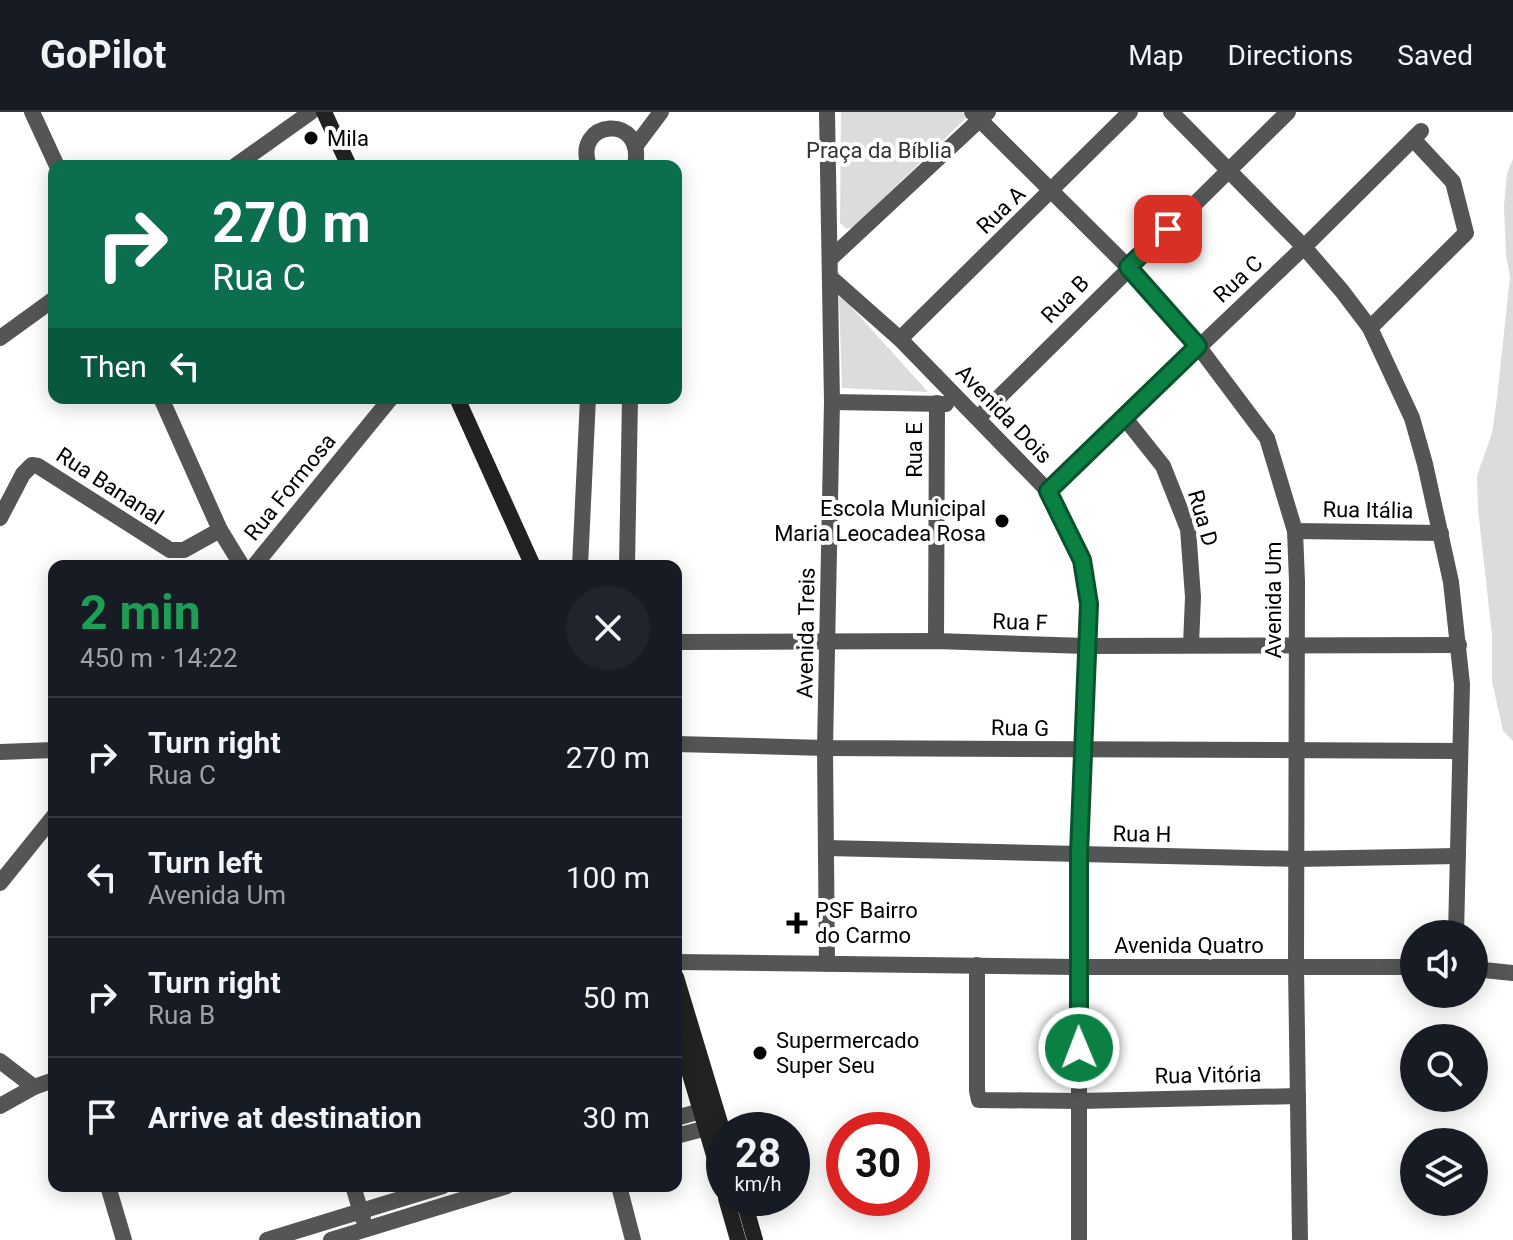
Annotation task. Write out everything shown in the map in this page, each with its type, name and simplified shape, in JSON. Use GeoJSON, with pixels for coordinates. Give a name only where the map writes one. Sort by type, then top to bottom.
{"type":"FeatureCollection","features":[{"type":"Feature","properties":{"kind":"main road"},"geometry":{"type":"LineString","coordinates":[[324,112],[346,160]]}},
{"type":"Feature","properties":{"kind":"main road"},"geometry":{"type":"LineString","coordinates":[[460,404],[530,560]]}},
{"type":"Feature","properties":{"kind":"main road"},"geometry":{"type":"LineString","coordinates":[[682,997],[717,1112]]}},
{"type":"Feature","properties":{"kind":"main road"},"geometry":{"type":"LineString","coordinates":[[682,1047],[706,1125]]}},
{"type":"Feature","properties":{"kind":"main road"},"geometry":{"type":"LineString","coordinates":[[731,1216],[738,1240]]}},
{"type":"Feature","properties":{"kind":"main road"},"geometry":{"type":"LineString","coordinates":[[748,1216],[755,1240]]}},
{"type":"Feature","properties":{"kind":"street"},"geometry":{"type":"LineString","coordinates":[[32,112],[54,160]]}},
{"type":"Feature","properties":{"kind":"street"},"geometry":{"type":"LineString","coordinates":[[243,160],[311,112]]}},
{"type":"Feature","properties":{"kind":"street"},"geometry":{"type":"LineString","coordinates":[[584,160],[588,140],[623,112]]}},
{"type":"Feature","properties":{"kind":"street"},"geometry":{"type":"LineString","coordinates":[[636,160],[637,144],[661,112]]}},
{"type":"Feature","properties":{"kind":"street","name":"Avenida Treis"},"geometry":{"type":"LineString","coordinates":[[827,112],[832,402],[825,748],[827,964]]}},
{"type":"Feature","properties":{"kind":"street","name":"Rua A"},"geometry":{"type":"LineString","coordinates":[[900,339],[1130,112]]}},
{"type":"Feature","properties":{"kind":"street"},"geometry":{"type":"LineString","coordinates":[[1171,112],[1304,247],[1342,291],[1370,328],[1412,418],[1441,533],[1459,645],[1462,684],[1456,920]]}},
{"type":"Feature","properties":{"kind":"street","name":"Rua B"},"geometry":{"type":"LineString","coordinates":[[978,418],[1288,112]]}},
{"type":"Feature","properties":{"kind":"street"},"geometry":{"type":"LineString","coordinates":[[830,259],[980,115]]}},
{"type":"Feature","properties":{"kind":"street","name":"Avenida Um"},"geometry":{"type":"LineString","coordinates":[[980,115],[1051,192],[1128,267],[1198,346],[1267,438],[1295,531],[1300,1240]]}},
{"type":"Feature","properties":{"kind":"street"},"geometry":{"type":"LineString","coordinates":[[609,126],[630,134],[637,144]]}},
{"type":"Feature","properties":{"kind":"street","name":"Rua C"},"geometry":{"type":"LineString","coordinates":[[1048,491],[1417,135],[1453,182],[1466,233],[1370,328]]}},
{"type":"Feature","properties":{"kind":"street","name":"Avenida Dois"},"geometry":{"type":"LineString","coordinates":[[830,277],[900,339],[1048,491],[1086,574],[1089,604],[1079,854],[1079,1240]]}},
{"type":"Feature","properties":{"kind":"street"},"geometry":{"type":"LineString","coordinates":[[0,338],[48,303]]}},
{"type":"Feature","properties":{"kind":"street"},"geometry":{"type":"LineString","coordinates":[[832,402],[965,405]]}},
{"type":"Feature","properties":{"kind":"street","name":"Rua E"},"geometry":{"type":"LineString","coordinates":[[936,641],[937,403]]}},
{"type":"Feature","properties":{"kind":"street"},"geometry":{"type":"LineString","coordinates":[[164,404],[220,530],[247,560]]}},
{"type":"Feature","properties":{"kind":"street","name":"Rua Formosa"},"geometry":{"type":"LineString","coordinates":[[257,560],[386,404]]}},
{"type":"Feature","properties":{"kind":"street"},"geometry":{"type":"LineString","coordinates":[[580,560],[588,404]]}},
{"type":"Feature","properties":{"kind":"street"},"geometry":{"type":"LineString","coordinates":[[627,560],[630,404]]}},
{"type":"Feature","properties":{"kind":"street","name":"Rua D"},"geometry":{"type":"LineString","coordinates":[[1124,417],[1163,466],[1188,529],[1193,597],[1191,645]]}},
{"type":"Feature","properties":{"kind":"street","name":"Rua Bananal"},"geometry":{"type":"LineString","coordinates":[[0,518],[23,474],[32,465],[170,550],[184,550],[220,530]]}},
{"type":"Feature","properties":{"kind":"street","name":"Rua Itália"},"geometry":{"type":"LineString","coordinates":[[1295,531],[1441,533]]}},
{"type":"Feature","properties":{"kind":"street","name":"Rua F"},"geometry":{"type":"LineString","coordinates":[[682,642],[829,640],[1086,646],[1459,645]]}},
{"type":"Feature","properties":{"kind":"street","name":"Rua G"},"geometry":{"type":"LineString","coordinates":[[682,744],[825,748],[1460,751]]}},
{"type":"Feature","properties":{"kind":"street"},"geometry":{"type":"LineString","coordinates":[[0,752],[48,750]]}},
{"type":"Feature","properties":{"kind":"street"},"geometry":{"type":"LineString","coordinates":[[0,883],[48,823]]}},
{"type":"Feature","properties":{"kind":"street","name":"Rua H"},"geometry":{"type":"LineString","coordinates":[[826,848],[1297,859],[1458,856]]}},
{"type":"Feature","properties":{"kind":"street","name":"Avenida Quatro"},"geometry":{"type":"LineString","coordinates":[[682,962],[1400,967]]}},
{"type":"Feature","properties":{"kind":"street","name":"Rua Vitória"},"geometry":{"type":"LineString","coordinates":[[977,965],[977,1097],[981,1100],[1298,1096]]}},
{"type":"Feature","properties":{"kind":"street"},"geometry":{"type":"LineString","coordinates":[[1488,970],[1513,973]]}},
{"type":"Feature","properties":{"kind":"street"},"geometry":{"type":"LineString","coordinates":[[0,1061],[34,1087]]}},
{"type":"Feature","properties":{"kind":"street"},"geometry":{"type":"LineString","coordinates":[[0,1106],[48,1082]]}},
{"type":"Feature","properties":{"kind":"street"},"geometry":{"type":"LineString","coordinates":[[682,1116],[701,1111]]}},
{"type":"Feature","properties":{"kind":"street"},"geometry":{"type":"LineString","coordinates":[[682,1134],[706,1128]]}},
{"type":"Feature","properties":{"kind":"street"},"geometry":{"type":"LineString","coordinates":[[110,1192],[124,1240]]}},
{"type":"Feature","properties":{"kind":"street"},"geometry":{"type":"LineString","coordinates":[[355,1192],[368,1235]]}},
{"type":"Feature","properties":{"kind":"street"},"geometry":{"type":"LineString","coordinates":[[267,1240],[423,1192]]}},
{"type":"Feature","properties":{"kind":"street"},"geometry":{"type":"LineString","coordinates":[[331,1240],[368,1235],[490,1192]]}},
{"type":"Feature","properties":{"kind":"street"},"geometry":{"type":"LineString","coordinates":[[621,1192],[633,1240]]}},
{"type":"Feature","properties":{"kind":"green space","name":"Praça da Bíblia"},"geometry":{"type":"Polygon","coordinates":[[[841,112],[963,112],[966,118],[854,227],[847,229],[840,223],[841,112]]]}},
{"type":"Feature","properties":{"kind":"green space"},"geometry":{"type":"Polygon","coordinates":[[[1513,159],[1513,741],[1503,731],[1492,681],[1492,635],[1477,476],[1492,433],[1497,398],[1510,277],[1504,206],[1507,173],[1513,159]]]}},
{"type":"Feature","properties":{"kind":"green space"},"geometry":{"type":"Polygon","coordinates":[[[839,297],[846,301],[928,392],[842,388],[839,297]]]}},
{"type":"Feature","properties":{"kind":"place","name":"Mila"},"geometry":{"type":"Point","coordinates":[311,138]}},
{"type":"Feature","properties":{"kind":"place","name":"Escola Municipal Maria Leocadea Rosa"},"geometry":{"type":"Point","coordinates":[1002,521]}},
{"type":"Feature","properties":{"kind":"place","name":"PSF Bairro do Carmo"},"geometry":{"type":"Point","coordinates":[797,923]}},
{"type":"Feature","properties":{"kind":"place","name":"Supermercado Super Seu"},"geometry":{"type":"Point","coordinates":[760,1053]}},
{"type":"Feature","properties":{"kind":"route"},"geometry":{"type":"LineString","coordinates":[[1079,1048],[1079,854],[1089,604],[1082,560],[1048,491],[1198,346],[1128,267],[1168,229]]}}]}
